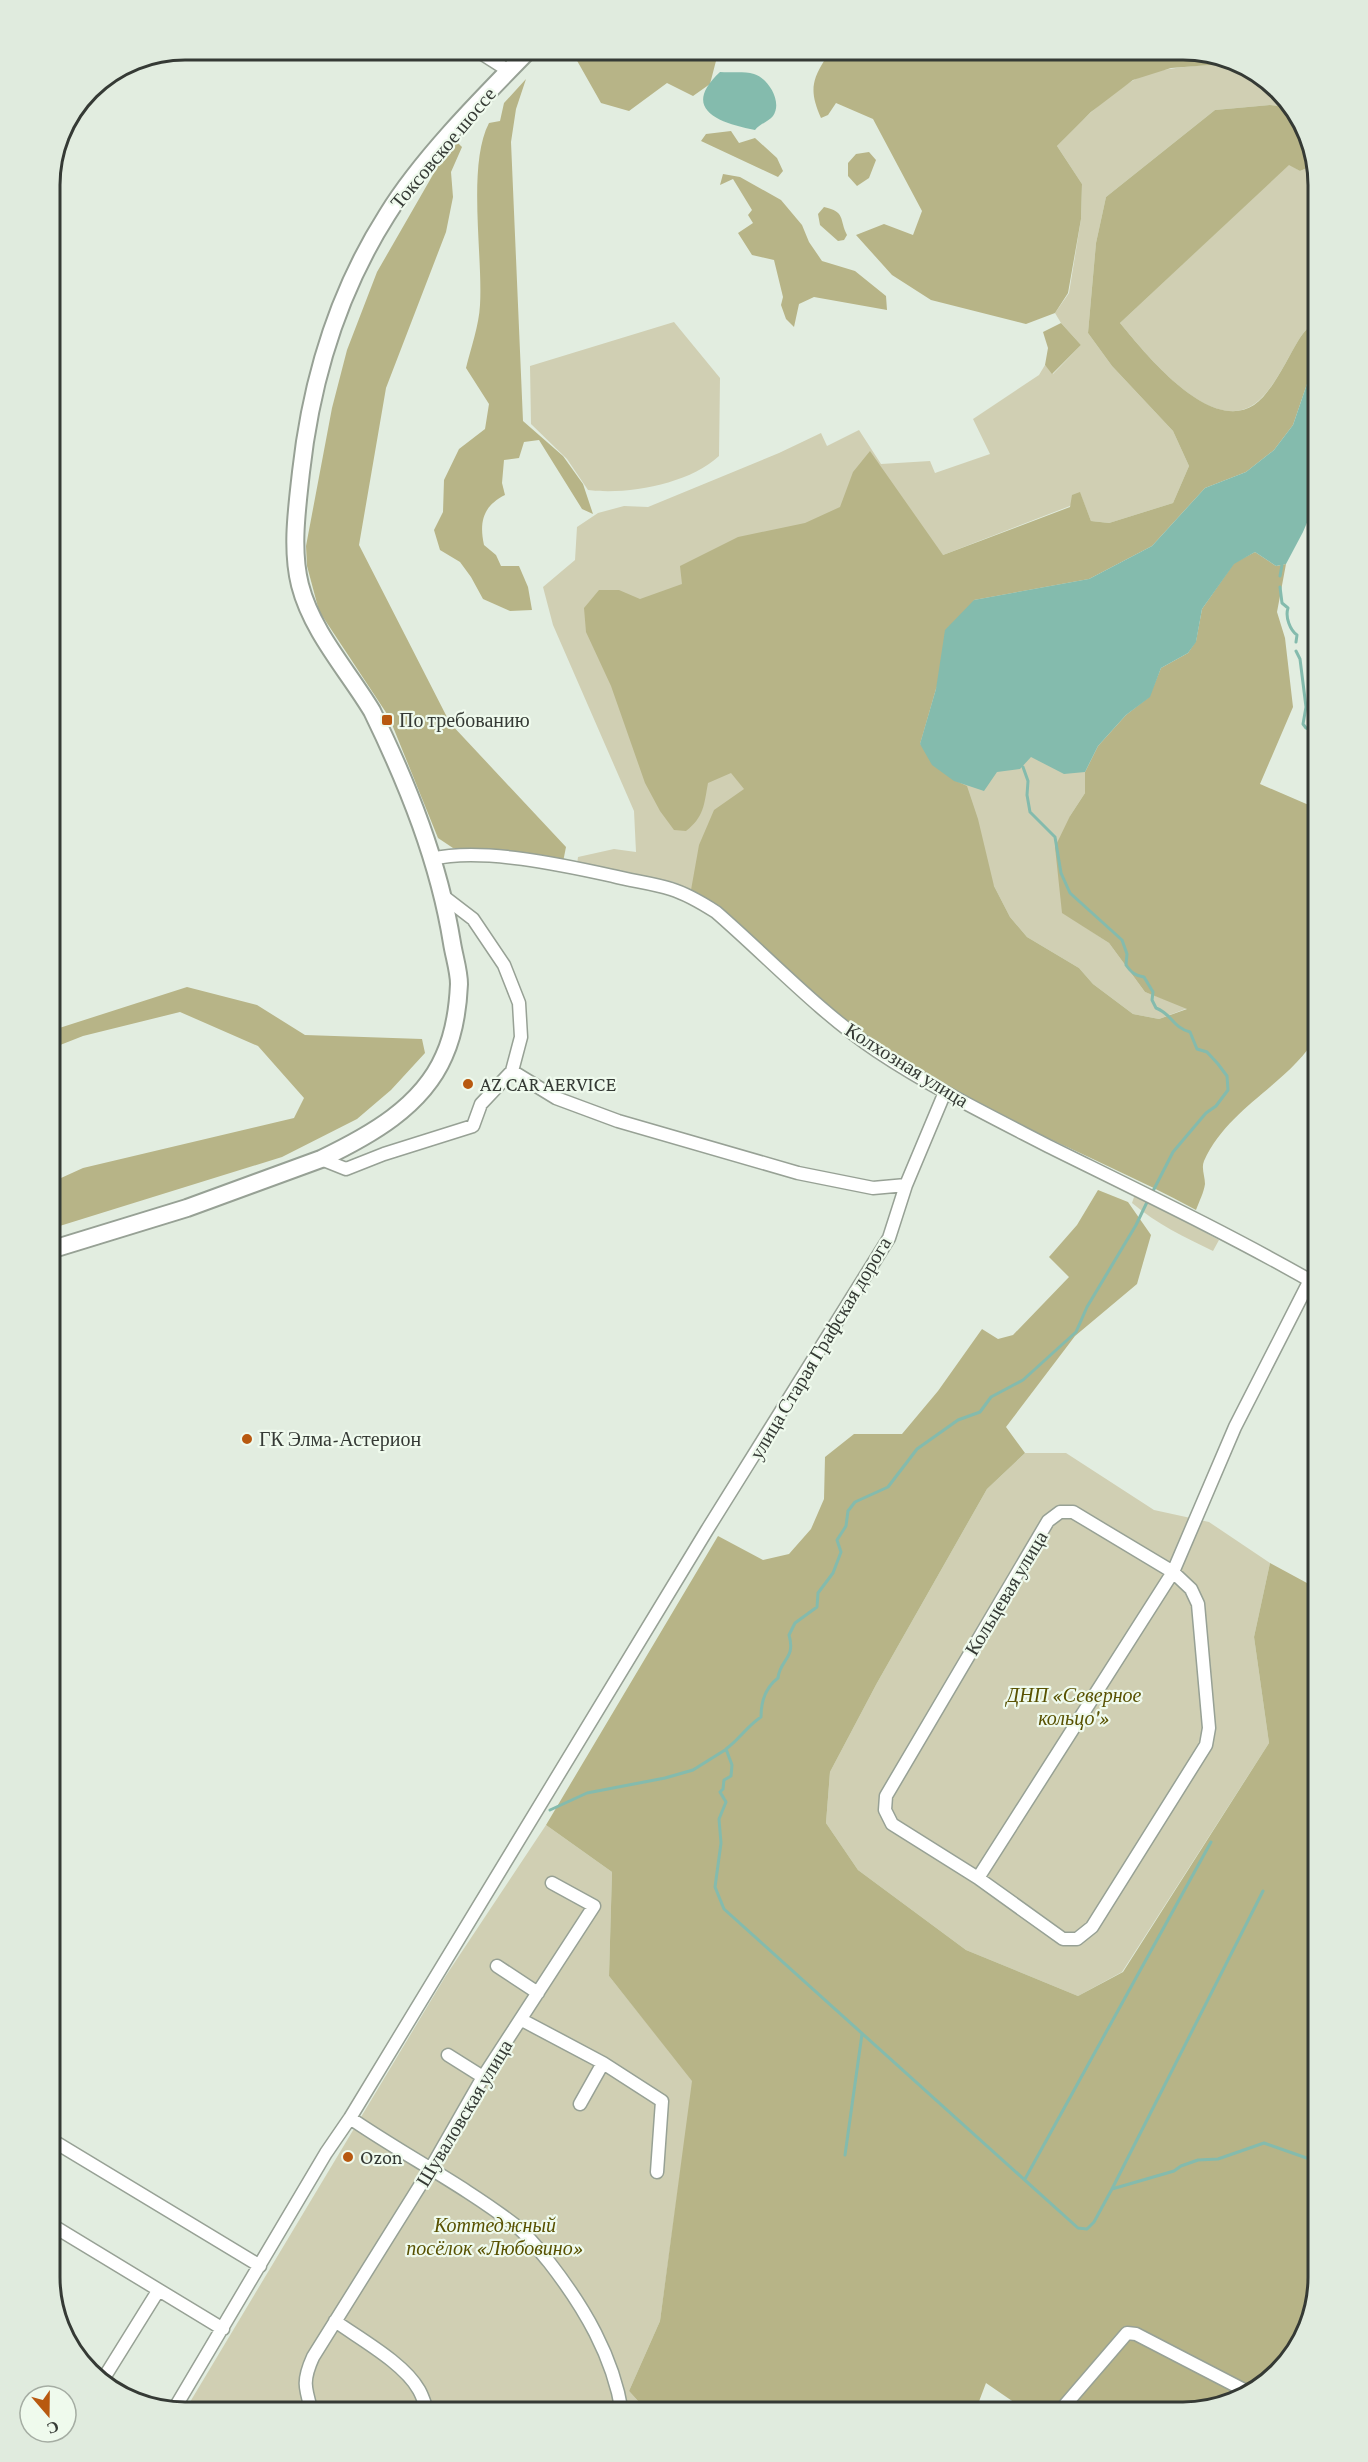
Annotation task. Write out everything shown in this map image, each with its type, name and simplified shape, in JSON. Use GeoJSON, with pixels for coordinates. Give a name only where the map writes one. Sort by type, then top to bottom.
{"type":"FeatureCollection","features":[{"type":"Feature","properties":{"kind":"main road","name":"Токсовское шоссе"},"geometry":{"type":"LineString","coordinates":[[60,1247],[187,1208],[321,1159],[379,1128],[406,1107],[425,1086],[444,1056],[454,1021],[459,982],[443,896],[406,785],[372,711],[309,612],[300,586],[295,559],[297,510],[306,436],[327,344],[361,260],[387,215],[407,187],[519,60]]}},
{"type":"Feature","properties":{"kind":"street"},"geometry":{"type":"LineString","coordinates":[[491,60],[508,72]]}},
{"type":"Feature","properties":{"kind":"street","name":"Колхозная улица"},"geometry":{"type":"LineString","coordinates":[[432,859],[452,854],[478,854],[576,868],[673,889],[698,901],[716,912],[847,1028],[877,1051],[945,1092],[1308,1280]]}},
{"type":"Feature","properties":{"kind":"street"},"geometry":{"type":"LineString","coordinates":[[321,1159],[346,1169],[384,1154],[472,1126],[481,1104],[512,1071],[521,1037],[519,1003],[504,965],[473,919],[443,896]]}},
{"type":"Feature","properties":{"kind":"street"},"geometry":{"type":"LineString","coordinates":[[512,1071],[556,1098],[618,1121],[798,1173],[873,1188],[906,1185]]}},
{"type":"Feature","properties":{"kind":"street","name":"улица Старая Графская дорога"},"geometry":{"type":"LineString","coordinates":[[178,2402],[326,2152],[350,2118],[708,1530],[889,1238],[906,1185],[945,1092]]}},
{"type":"Feature","properties":{"kind":"street"},"geometry":{"type":"LineString","coordinates":[[978,1878],[1173,1572],[1235,1427],[1308,1294]]}},
{"type":"Feature","properties":{"kind":"street","name":"Кольцевая улица"},"geometry":{"type":"LineString","coordinates":[[1060,1512],[1073,1512],[1173,1572],[1191,1589],[1198,1604],[1209,1728],[1206,1745],[1092,1927],[1077,1939],[1063,1938],[978,1878],[892,1824],[885,1810],[886,1796],[1048,1521],[1060,1512]]}},
{"type":"Feature","properties":{"kind":"street","name":"Шуваловская улица"},"geometry":{"type":"LineString","coordinates":[[309,2402],[305,2388],[305,2375],[335,2321],[431,2168],[483,2077],[594,1906],[552,1882]]}},
{"type":"Feature","properties":{"kind":"street"},"geometry":{"type":"LineString","coordinates":[[497,1966],[538,1993]]}},
{"type":"Feature","properties":{"kind":"street"},"geometry":{"type":"LineString","coordinates":[[522,2020],[603,2063],[663,2101],[657,2172]]}},
{"type":"Feature","properties":{"kind":"street"},"geometry":{"type":"LineString","coordinates":[[448,2055],[483,2077]]}},
{"type":"Feature","properties":{"kind":"street"},"geometry":{"type":"LineString","coordinates":[[580,2104],[603,2063]]}},
{"type":"Feature","properties":{"kind":"street"},"geometry":{"type":"LineString","coordinates":[[350,2118],[431,2168],[516,2226],[531,2240],[564,2282],[604,2347],[619,2402]]}},
{"type":"Feature","properties":{"kind":"street"},"geometry":{"type":"LineString","coordinates":[[60,2145],[260,2266]]}},
{"type":"Feature","properties":{"kind":"street"},"geometry":{"type":"LineString","coordinates":[[60,2235],[223,2329]]}},
{"type":"Feature","properties":{"kind":"street"},"geometry":{"type":"LineString","coordinates":[[107,2374],[158,2291]]}},
{"type":"Feature","properties":{"kind":"street"},"geometry":{"type":"LineString","coordinates":[[335,2321],[397,2366],[419,2390],[424,2402]]}},
{"type":"Feature","properties":{"kind":"street"},"geometry":{"type":"LineString","coordinates":[[1068,2402],[1127,2333],[1136,2334],[1241,2388]]}},
{"type":"Feature","properties":{"kind":"green space"},"geometry":{"type":"Polygon","coordinates":[[[1210,65],[1231,69],[1259,86],[1271,97],[1282,109],[1284,112],[1279,106],[1270,105],[1215,110],[1106,197],[1096,243],[1088,333],[1112,366],[1173,431],[1189,466],[1173,503],[1109,523],[1091,521],[1080,493],[1070,506],[943,555],[974,600],[1089,579],[1085,793],[1070,816],[1062,912],[1109,943],[1145,992],[1188,1008],[1159,1019],[1133,1014],[1093,984],[1079,968],[1027,937],[1010,917],[994,886],[908,783],[936,689],[945,631],[729,916],[713,902],[674,882],[577,864],[578,857],[614,849],[636,852],[634,811],[553,625],[543,587],[575,560],[577,527],[598,513],[624,506],[648,507],[779,453],[821,433],[827,446],[859,430],[881,464],[930,461],[935,473],[990,454],[973,419],[1039,375],[1045,365],[1053,374],[1081,345],[1055,313],[1069,293],[1081,219],[1082,184],[1057,146],[1102,103],[1132,81],[1150,73],[1210,65]]]}},
{"type":"Feature","properties":{"kind":"green space"},"geometry":{"type":"Polygon","coordinates":[[[1289,164],[1300,171],[1307,168],[1308,328],[1273,384],[1260,400],[1236,411],[1217,409],[1198,400],[1161,370],[1120,323],[1289,164]]]}},
{"type":"Feature","properties":{"kind":"green space"},"geometry":{"type":"Polygon","coordinates":[[[674,322],[720,378],[719,456],[692,474],[657,485],[621,491],[588,490],[567,459],[531,424],[530,366],[674,322]]]}},
{"type":"Feature","properties":{"kind":"green space"},"geometry":{"type":"Polygon","coordinates":[[[1135,1194],[1219,1240],[1213,1251],[1171,1230],[1141,1211],[1132,1203],[1135,1194]]]}},
{"type":"Feature","properties":{"kind":"green space","name":"ДНП «Северное кольцо'»"},"geometry":{"type":"Polygon","coordinates":[[[1025,1453],[1066,1453],[1154,1510],[1209,1522],[1270,1563],[1254,1637],[1269,1743],[1122,1972],[1078,1996],[966,1950],[858,1870],[826,1823],[830,1772],[877,1683],[987,1489],[1025,1453]]]}},
{"type":"Feature","properties":{"kind":"green space","name":"Коттеджный посёлок «Любовино»"},"geometry":{"type":"Polygon","coordinates":[[[546,1825],[612,1872],[609,1976],[693,2081],[660,2321],[629,2391],[639,2402],[190,2402],[445,1977],[546,1825]]]}},
{"type":"Feature","properties":{"kind":"shaded area"},"geometry":{"type":"Polygon","coordinates":[[[577,60],[716,60],[710,84],[693,96],[667,83],[629,111],[601,103],[577,60]]]}},
{"type":"Feature","properties":{"kind":"shaded area"},"geometry":{"type":"Polygon","coordinates":[[[1191,60],[1218,65],[1171,68],[1133,80],[1091,112],[1057,146],[1082,184],[1081,219],[1068,293],[1055,313],[1026,324],[931,300],[892,275],[856,235],[884,224],[913,235],[922,211],[873,119],[836,103],[828,115],[821,118],[815,102],[814,83],[824,61],[1191,60]]]}},
{"type":"Feature","properties":{"kind":"shaded area"},"geometry":{"type":"Polygon","coordinates":[[[526,79],[516,109],[511,142],[523,421],[563,456],[583,484],[593,514],[582,509],[539,440],[524,442],[519,458],[504,460],[502,483],[505,495],[487,510],[482,529],[484,545],[496,555],[501,566],[519,566],[528,587],[532,610],[510,611],[483,599],[460,562],[440,550],[434,530],[443,512],[444,480],[459,449],[485,429],[489,404],[466,368],[480,305],[477,186],[482,141],[489,123],[500,121],[504,103],[526,79]]]}},
{"type":"Feature","properties":{"kind":"shaded area"},"geometry":{"type":"Polygon","coordinates":[[[1279,106],[1299,137],[1307,168],[1300,171],[1289,165],[1120,323],[1162,370],[1198,400],[1218,409],[1236,411],[1261,400],[1308,328],[1308,382],[1293,425],[1274,450],[1246,472],[1205,488],[1152,546],[1089,579],[974,600],[936,689],[920,744],[954,780],[967,786],[978,819],[994,886],[1010,917],[1027,937],[1079,968],[1093,984],[1133,1014],[1159,1019],[1187,1009],[1145,992],[1109,943],[1062,913],[1055,847],[1070,816],[1085,793],[1085,772],[1098,746],[1126,715],[1149,697],[1161,668],[1188,653],[1196,641],[1202,609],[1234,563],[1255,552],[1276,566],[1286,564],[1277,612],[1285,638],[1293,707],[1260,784],[1308,805],[1308,1049],[1292,1067],[1228,1125],[1215,1142],[1203,1164],[1205,1184],[1196,1210],[996,1113],[918,1072],[859,1032],[713,902],[691,890],[699,845],[714,810],[744,789],[731,773],[708,783],[702,810],[696,821],[686,831],[674,830],[660,811],[645,783],[611,686],[586,632],[584,608],[599,590],[619,590],[640,599],[682,584],[680,566],[738,537],[805,523],[840,507],[853,472],[870,451],[943,555],[1070,507],[1072,495],[1080,492],[1091,521],[1109,523],[1173,503],[1189,466],[1173,431],[1112,366],[1088,333],[1096,243],[1106,197],[1215,110],[1279,106]]]}},
{"type":"Feature","properties":{"kind":"shaded area"},"geometry":{"type":"Polygon","coordinates":[[[731,131],[739,143],[755,138],[777,158],[783,171],[778,177],[701,141],[706,134],[731,131]]]}},
{"type":"Feature","properties":{"kind":"shaded area"},"geometry":{"type":"Polygon","coordinates":[[[457,142],[462,147],[451,172],[453,197],[446,232],[386,388],[359,545],[450,723],[566,847],[563,862],[453,848],[438,838],[389,717],[319,611],[307,566],[306,546],[332,408],[347,350],[377,272],[442,159],[457,142]]]}},
{"type":"Feature","properties":{"kind":"shaded area"},"geometry":{"type":"Polygon","coordinates":[[[869,152],[876,160],[869,178],[857,186],[848,176],[848,163],[856,154],[869,152]]]}},
{"type":"Feature","properties":{"kind":"shaded area"},"geometry":{"type":"Polygon","coordinates":[[[723,174],[740,177],[781,200],[802,225],[809,242],[822,261],[855,271],[886,296],[887,310],[814,297],[799,304],[794,327],[786,319],[781,305],[783,297],[774,260],[752,255],[738,233],[753,223],[748,215],[752,210],[733,179],[720,185],[723,174]]]}},
{"type":"Feature","properties":{"kind":"shaded area"},"geometry":{"type":"Polygon","coordinates":[[[824,207],[836,211],[841,217],[847,235],[844,240],[838,241],[820,225],[818,214],[824,207]]]}},
{"type":"Feature","properties":{"kind":"shaded area"},"geometry":{"type":"Polygon","coordinates":[[[1061,323],[1081,345],[1052,374],[1045,365],[1048,348],[1043,332],[1061,323]]]}},
{"type":"Feature","properties":{"kind":"shaded area"},"geometry":{"type":"Polygon","coordinates":[[[187,987],[257,1005],[305,1035],[422,1039],[425,1053],[391,1090],[357,1119],[282,1157],[60,1226],[60,1178],[83,1168],[294,1118],[304,1098],[258,1046],[180,1012],[83,1036],[60,1045],[60,1028],[187,987]]]}},
{"type":"Feature","properties":{"kind":"shaded area"},"geometry":{"type":"Polygon","coordinates":[[[1098,1190],[1128,1202],[1151,1235],[1137,1284],[1075,1336],[1006,1427],[1025,1453],[987,1489],[877,1683],[830,1772],[826,1823],[858,1870],[966,1950],[1078,1996],[1123,1972],[1269,1743],[1254,1637],[1270,1563],[1308,1584],[1308,2277],[1306,2302],[1301,2317],[1287,2347],[1259,2376],[1231,2393],[1208,2400],[1014,2402],[986,2383],[979,2402],[639,2402],[629,2391],[660,2321],[692,2081],[609,1976],[612,1872],[546,1825],[718,1536],[763,1560],[789,1554],[811,1529],[824,1499],[825,1457],[854,1434],[902,1434],[938,1391],[982,1329],[998,1339],[1013,1335],[1069,1277],[1049,1257],[1077,1225],[1098,1190]]]}},
{"type":"Feature","properties":{"kind":"water"},"geometry":{"type":"Polygon","coordinates":[[[720,72],[750,73],[764,80],[775,98],[776,110],[773,116],[755,130],[729,123],[709,112],[704,105],[704,96],[709,85],[720,72]]]}},
{"type":"Feature","properties":{"kind":"water"},"geometry":{"type":"Polygon","coordinates":[[[1308,382],[1308,520],[1286,564],[1276,566],[1255,552],[1234,564],[1202,609],[1196,642],[1188,653],[1161,668],[1150,697],[1126,715],[1098,746],[1085,772],[1064,774],[1031,757],[1020,769],[997,772],[984,791],[954,781],[932,765],[920,744],[936,689],[945,630],[974,600],[1089,579],[1152,546],[1205,488],[1246,472],[1274,450],[1293,425],[1308,382]]]}},
{"type":"Feature","properties":{"kind":"waterway"},"geometry":{"type":"LineString","coordinates":[[1280,576],[1282,565]]}},
{"type":"Feature","properties":{"kind":"waterway"},"geometry":{"type":"LineString","coordinates":[[1280,587],[1282,603],[1288,608],[1289,623],[1297,635],[1296,642]]}},
{"type":"Feature","properties":{"kind":"waterway"},"geometry":{"type":"LineString","coordinates":[[1296,651],[1300,659],[1306,707],[1303,724],[1308,729]]}},
{"type":"Feature","properties":{"kind":"waterway"},"geometry":{"type":"LineString","coordinates":[[1023,767],[1028,781],[1027,795],[1030,812],[1055,837],[1061,873],[1070,893],[1122,940],[1127,954],[1126,965],[1138,976],[1144,977],[1153,992],[1152,1000],[1156,1008],[1179,1027],[1190,1032],[1197,1049],[1207,1052],[1227,1076],[1228,1090],[1173,1152],[1152,1193]]}},
{"type":"Feature","properties":{"kind":"waterway"},"geometry":{"type":"LineString","coordinates":[[1149,1198],[1136,1225],[1087,1307],[1076,1332],[1023,1380],[991,1397],[980,1412],[958,1420],[917,1449],[888,1487],[855,1502],[848,1511],[846,1526],[837,1540],[841,1552],[833,1573],[818,1593],[817,1607],[795,1623],[789,1635],[791,1649],[778,1678],[765,1695],[761,1717],[726,1749],[732,1765],[731,1776],[724,1780],[723,1789],[720,1792],[726,1802],[719,1819],[721,1843],[715,1887],[724,1909],[1078,2228],[1087,2229],[1094,2222],[1112,2189],[1263,1891]]}},
{"type":"Feature","properties":{"kind":"waterway"},"geometry":{"type":"LineString","coordinates":[[550,1810],[587,1793],[665,1778],[693,1770],[725,1750]]}},
{"type":"Feature","properties":{"kind":"waterway"},"geometry":{"type":"LineString","coordinates":[[1025,2179],[1211,1842]]}},
{"type":"Feature","properties":{"kind":"waterway"},"geometry":{"type":"LineString","coordinates":[[845,2155],[862,2034]]}},
{"type":"Feature","properties":{"kind":"waterway"},"geometry":{"type":"LineString","coordinates":[[1112,2189],[1174,2171],[1198,2160],[1218,2159],[1264,2143],[1308,2158]]}},
{"type":"Feature","properties":{"kind":"place","name":"По требованию"},"geometry":{"type":"Point","coordinates":[387,720]}},
{"type":"Feature","properties":{"kind":"place","name":"AZ CAR AERVICE"},"geometry":{"type":"Point","coordinates":[468,1084]}},
{"type":"Feature","properties":{"kind":"place","name":"ГК Элма-Астерион"},"geometry":{"type":"Point","coordinates":[247,1439]}},
{"type":"Feature","properties":{"kind":"place","name":"Ozon"},"geometry":{"type":"Point","coordinates":[348,2157]}}]}
